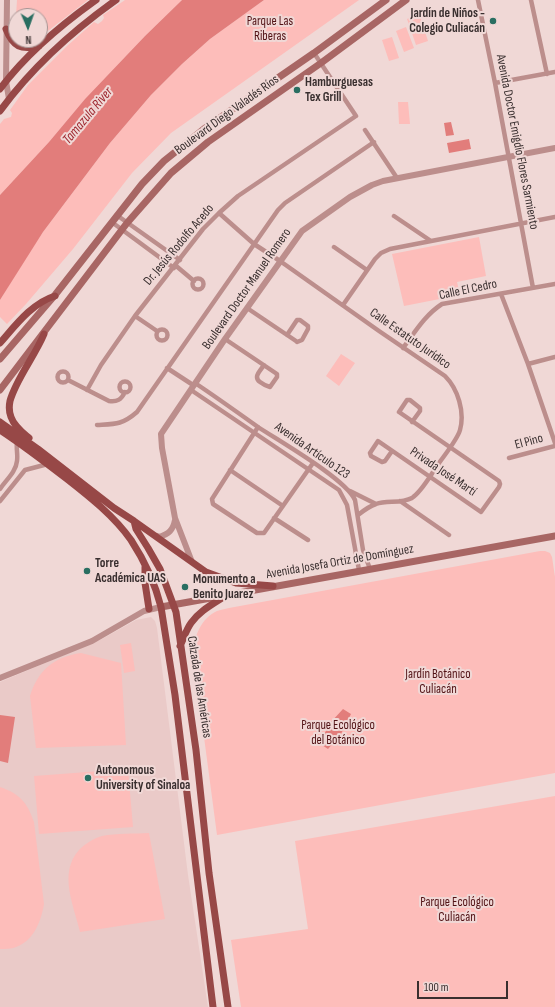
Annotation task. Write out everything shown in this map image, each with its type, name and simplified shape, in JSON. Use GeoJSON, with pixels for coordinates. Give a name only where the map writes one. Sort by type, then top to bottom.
{"type":"FeatureCollection","features":[{"type":"Feature","properties":{"kind":"main road"},"geometry":{"type":"LineString","coordinates":[[48,38],[70,19],[96,0]]}},
{"type":"Feature","properties":{"kind":"main road"},"geometry":{"type":"LineString","coordinates":[[0,111],[47,57],[68,37],[116,0]]}},
{"type":"Feature","properties":{"kind":"main road","name":"Boulevard Diego Valadés Ríos"},"geometry":{"type":"LineString","coordinates":[[0,359],[54,296],[113,223],[142,184],[164,161],[204,129],[314,53],[386,0]]}},
{"type":"Feature","properties":{"kind":"main road","name":"Boulevard Diego Valadés Ríos"},"geometry":{"type":"LineString","coordinates":[[0,390],[127,223],[159,186],[189,156],[321,63],[406,0]]}},
{"type":"Feature","properties":{"kind":"main road"},"geometry":{"type":"LineString","coordinates":[[6,29],[8,33]]}},
{"type":"Feature","properties":{"kind":"main road"},"geometry":{"type":"LineString","coordinates":[[0,89],[37,48]]}},
{"type":"Feature","properties":{"kind":"main road"},"geometry":{"type":"LineString","coordinates":[[0,343],[42,302],[54,296]]}},
{"type":"Feature","properties":{"kind":"main road"},"geometry":{"type":"LineString","coordinates":[[44,334],[15,390],[9,406],[10,415],[14,424],[38,449],[114,508],[134,520],[206,572],[227,581],[246,585],[273,586]]}},
{"type":"Feature","properties":{"kind":"main road"},"geometry":{"type":"LineString","coordinates":[[0,422],[17,439]]}},
{"type":"Feature","properties":{"kind":"main road"},"geometry":{"type":"LineString","coordinates":[[0,430],[38,449]]}},
{"type":"Feature","properties":{"kind":"main road","name":"Calzada de las Américas"},"geometry":{"type":"LineString","coordinates":[[17,439],[93,499],[130,539],[152,580],[162,606],[175,695],[213,1007]]}},
{"type":"Feature","properties":{"kind":"main road","name":"Calzada de las Américas"},"geometry":{"type":"LineString","coordinates":[[134,520],[136,529],[160,569],[176,612],[196,750],[209,873],[228,1007]]}},
{"type":"Feature","properties":{"kind":"main road","name":"Avenida Josefa Ortiz de Domínguez"},"geometry":{"type":"LineString","coordinates":[[162,606],[555,536]]}},
{"type":"Feature","properties":{"kind":"main road"},"geometry":{"type":"LineString","coordinates":[[144,564],[148,609]]}},
{"type":"Feature","properties":{"kind":"main road"},"geometry":{"type":"LineString","coordinates":[[180,646],[190,624],[194,619],[205,609],[228,594]]}},
{"type":"Feature","properties":{"kind":"street"},"geometry":{"type":"LineString","coordinates":[[7,0],[6,81],[9,99]]}},
{"type":"Feature","properties":{"kind":"street","name":"Avenida Doctor Emigdio Flores Sarmiento"},"geometry":{"type":"LineString","coordinates":[[478,0],[496,83],[533,288]]}},
{"type":"Feature","properties":{"kind":"street"},"geometry":{"type":"LineString","coordinates":[[531,0],[547,74]]}},
{"type":"Feature","properties":{"kind":"street"},"geometry":{"type":"LineString","coordinates":[[314,53],[321,63]]}},
{"type":"Feature","properties":{"kind":"street","name":"Dr. Jesús Rodolfo Acedo"},"geometry":{"type":"LineString","coordinates":[[87,390],[101,365],[135,316],[203,229],[238,196],[356,116],[321,63]]}},
{"type":"Feature","properties":{"kind":"street"},"geometry":{"type":"LineString","coordinates":[[496,83],[555,72]]}},
{"type":"Feature","properties":{"kind":"street"},"geometry":{"type":"LineString","coordinates":[[365,130],[397,178]]}},
{"type":"Feature","properties":{"kind":"street"},"geometry":{"type":"LineString","coordinates":[[97,425],[120,423],[137,412],[254,244],[285,203],[374,142]]}},
{"type":"Feature","properties":{"kind":"street","name":"Boulevard Doctor Manuel Romero"},"geometry":{"type":"LineString","coordinates":[[192,563],[175,518],[161,442],[161,434],[247,308],[302,231],[350,197],[372,184],[555,148]]}},
{"type":"Feature","properties":{"kind":"street","name":"Calle Estatuto Jurídico"},"geometry":{"type":"LineString","coordinates":[[219,213],[254,244],[445,376],[452,384],[459,403],[461,422],[458,435],[415,496],[400,502],[376,504]]}},
{"type":"Feature","properties":{"kind":"street"},"geometry":{"type":"LineString","coordinates":[[118,216],[180,260]]}},
{"type":"Feature","properties":{"kind":"street"},"geometry":{"type":"LineString","coordinates":[[394,216],[431,241]]}},
{"type":"Feature","properties":{"kind":"street"},"geometry":{"type":"LineString","coordinates":[[343,305],[375,259],[386,250],[394,247],[555,217]]}},
{"type":"Feature","properties":{"kind":"street"},"geometry":{"type":"LineString","coordinates":[[113,223],[194,281]]}},
{"type":"Feature","properties":{"kind":"street"},"geometry":{"type":"LineString","coordinates":[[334,247],[367,270]]}},
{"type":"Feature","properties":{"kind":"street","name":"Calle El Cedro"},"geometry":{"type":"LineString","coordinates":[[403,348],[426,316],[442,304],[555,284]]}},
{"type":"Feature","properties":{"kind":"street"},"geometry":{"type":"LineString","coordinates":[[501,294],[528,364],[555,445]]}},
{"type":"Feature","properties":{"kind":"street"},"geometry":{"type":"LineString","coordinates":[[247,308],[286,335],[300,342],[308,329],[307,325],[300,320],[296,321],[286,335]]}},
{"type":"Feature","properties":{"kind":"street"},"geometry":{"type":"LineString","coordinates":[[135,316],[158,331]]}},
{"type":"Feature","properties":{"kind":"street"},"geometry":{"type":"LineString","coordinates":[[225,340],[264,365],[277,374],[277,377],[270,387],[266,386],[257,378],[257,375],[264,365]]}},
{"type":"Feature","properties":{"kind":"street"},"geometry":{"type":"LineString","coordinates":[[528,364],[555,357]]}},
{"type":"Feature","properties":{"kind":"street"},"geometry":{"type":"LineString","coordinates":[[167,368],[193,386]]}},
{"type":"Feature","properties":{"kind":"street"},"geometry":{"type":"LineString","coordinates":[[68,380],[104,399],[113,401],[121,399],[125,392]]}},
{"type":"Feature","properties":{"kind":"street","name":"Avenida Artículo 123"},"geometry":{"type":"LineString","coordinates":[[193,386],[313,463],[349,491],[355,500],[363,550],[370,569]]}},
{"type":"Feature","properties":{"kind":"street","name":"Avenida Artículo 123"},"geometry":{"type":"LineString","coordinates":[[193,386],[254,434],[339,490],[345,500],[359,570]]}},
{"type":"Feature","properties":{"kind":"street","name":"Privada José Martí"},"geometry":{"type":"LineString","coordinates":[[392,451],[385,461],[382,462],[370,454],[378,441],[481,512],[499,487],[500,483],[412,422],[399,412],[407,400],[419,406],[420,411],[412,422]]}},
{"type":"Feature","properties":{"kind":"street"},"geometry":{"type":"LineString","coordinates":[[258,427],[212,499],[213,504],[260,534],[266,531],[313,463]]}},
{"type":"Feature","properties":{"kind":"street"},"geometry":{"type":"LineString","coordinates":[[0,488],[16,466],[17,439]]}},
{"type":"Feature","properties":{"kind":"street","name":"El Pino"},"geometry":{"type":"LineString","coordinates":[[509,458],[555,445]]}},
{"type":"Feature","properties":{"kind":"street"},"geometry":{"type":"LineString","coordinates":[[0,501],[25,470],[48,464]]}},
{"type":"Feature","properties":{"kind":"street"},"geometry":{"type":"LineString","coordinates":[[230,470],[283,506]]}},
{"type":"Feature","properties":{"kind":"street"},"geometry":{"type":"LineString","coordinates":[[349,491],[376,504]]}},
{"type":"Feature","properties":{"kind":"street"},"geometry":{"type":"LineString","coordinates":[[400,502],[449,535]]}},
{"type":"Feature","properties":{"kind":"street"},"geometry":{"type":"LineString","coordinates":[[358,515],[376,504]]}},
{"type":"Feature","properties":{"kind":"street"},"geometry":{"type":"LineString","coordinates":[[157,536],[159,537],[166,535],[171,531],[175,518]]}},
{"type":"Feature","properties":{"kind":"street"},"geometry":{"type":"LineString","coordinates":[[274,518],[308,540]]}},
{"type":"Feature","properties":{"kind":"street","name":"Avenida Josefa Ortiz de Domínguez"},"geometry":{"type":"LineString","coordinates":[[0,678],[92,641],[148,609],[162,606]]}},
{"type":"Feature","properties":{"kind":"shaded area","name":"Autonomous University of Sinaloa"},"geometry":{"type":"Polygon","coordinates":[[[151,617],[155,621],[157,628],[188,875],[208,1007],[0,1007],[0,682],[102,639],[136,620],[151,617]]]}},
{"type":"Feature","properties":{"kind":"green space"},"geometry":{"type":"Polygon","coordinates":[[[17,0],[88,0],[48,31],[48,8],[16,8],[17,0]]]}},
{"type":"Feature","properties":{"kind":"green space"},"geometry":{"type":"Polygon","coordinates":[[[125,0],[182,0],[145,36],[85,99],[49,142],[0,195],[0,124],[4,119],[11,117],[12,113],[10,110],[28,85],[67,46],[94,22],[98,24],[102,21],[104,18],[103,15],[125,0]]]}},
{"type":"Feature","properties":{"kind":"green space","name":"Parque Las Riberas"},"geometry":{"type":"Polygon","coordinates":[[[264,0],[359,0],[171,133],[132,173],[73,249],[7,324],[0,317],[0,300],[43,232],[110,143],[151,95],[182,64],[210,39],[264,0]]]}},
{"type":"Feature","properties":{"kind":"green space"},"geometry":{"type":"Polygon","coordinates":[[[419,13],[428,41],[416,45],[407,19],[419,13]]]}},
{"type":"Feature","properties":{"kind":"green space"},"geometry":{"type":"Polygon","coordinates":[[[406,27],[414,48],[404,52],[396,31],[406,27]]]}},
{"type":"Feature","properties":{"kind":"green space"},"geometry":{"type":"Polygon","coordinates":[[[392,37],[399,58],[389,61],[382,40],[392,37]]]}},
{"type":"Feature","properties":{"kind":"green space"},"geometry":{"type":"Polygon","coordinates":[[[398,102],[408,102],[410,124],[399,124],[398,102]]]}},
{"type":"Feature","properties":{"kind":"green space"},"geometry":{"type":"Polygon","coordinates":[[[479,237],[486,276],[457,282],[460,295],[404,306],[392,254],[479,237]]]}},
{"type":"Feature","properties":{"kind":"green space"},"geometry":{"type":"Polygon","coordinates":[[[341,354],[355,363],[339,386],[326,376],[341,354]]]}},
{"type":"Feature","properties":{"kind":"green space","name":"Jardín Botánico Culiacán"},"geometry":{"type":"Polygon","coordinates":[[[540,551],[550,553],[555,577],[555,773],[217,835],[193,654],[196,635],[206,618],[217,611],[229,608],[540,551]]]}},
{"type":"Feature","properties":{"kind":"green space"},"geometry":{"type":"Polygon","coordinates":[[[131,643],[135,671],[124,673],[120,645],[131,643]]]}},
{"type":"Feature","properties":{"kind":"green space"},"geometry":{"type":"Polygon","coordinates":[[[81,653],[121,663],[126,745],[36,748],[30,696],[33,687],[48,666],[63,658],[81,653]]]}},
{"type":"Feature","properties":{"kind":"green space"},"geometry":{"type":"Polygon","coordinates":[[[128,769],[133,827],[39,834],[34,776],[128,769]]]}},
{"type":"Feature","properties":{"kind":"green space"},"geometry":{"type":"Polygon","coordinates":[[[0,787],[13,793],[22,800],[29,809],[34,822],[44,904],[36,929],[31,936],[25,942],[10,949],[0,949],[0,787]]]}},
{"type":"Feature","properties":{"kind":"green space","name":"Parque Ecológico Culiacán"},"geometry":{"type":"Polygon","coordinates":[[[555,796],[555,1007],[241,1007],[231,940],[308,929],[295,841],[555,796]]]}},
{"type":"Feature","properties":{"kind":"green space"},"geometry":{"type":"Polygon","coordinates":[[[149,833],[165,919],[80,932],[69,890],[69,869],[79,850],[96,838],[102,836],[149,833]]]}},
{"type":"Feature","properties":{"kind":"water","name":"Tamazula River"},"geometry":{"type":"Polygon","coordinates":[[[182,0],[264,0],[210,39],[151,95],[110,143],[43,232],[0,300],[0,195],[49,142],[85,99],[145,36],[182,0]]]}},
{"type":"Feature","properties":{"kind":"water"},"geometry":{"type":"Polygon","coordinates":[[[451,122],[454,135],[446,136],[444,123],[451,122]]]}},
{"type":"Feature","properties":{"kind":"water"},"geometry":{"type":"Polygon","coordinates":[[[469,139],[471,149],[449,153],[447,143],[469,139]]]}},
{"type":"Feature","properties":{"kind":"water"},"geometry":{"type":"Polygon","coordinates":[[[343,709],[351,714],[341,734],[328,749],[319,743],[331,722],[343,709]]]}},
{"type":"Feature","properties":{"kind":"water"},"geometry":{"type":"Polygon","coordinates":[[[0,715],[15,717],[8,763],[0,761],[0,715]]]}},
{"type":"Feature","properties":{"kind":"place","name":"Jardín de Niños - Colegio Culiacán"},"geometry":{"type":"Point","coordinates":[493,21]}},
{"type":"Feature","properties":{"kind":"place","name":"Hamburguesas Tex Grill"},"geometry":{"type":"Point","coordinates":[297,90]}},
{"type":"Feature","properties":{"kind":"place","name":"Torre Académica UAS"},"geometry":{"type":"Point","coordinates":[87,571]}},
{"type":"Feature","properties":{"kind":"place","name":"Monumento a Benito Juarez"},"geometry":{"type":"Point","coordinates":[185,587]}},
{"type":"Feature","properties":{"kind":"place","name":"Autonomous University of Sinaloa"},"geometry":{"type":"Point","coordinates":[88,778]}},
{"type":"Feature","properties":{"kind":"park label","name":"Parque Ecológico del Botánico"},"geometry":{"type":"Point","coordinates":[338,734]}}]}
